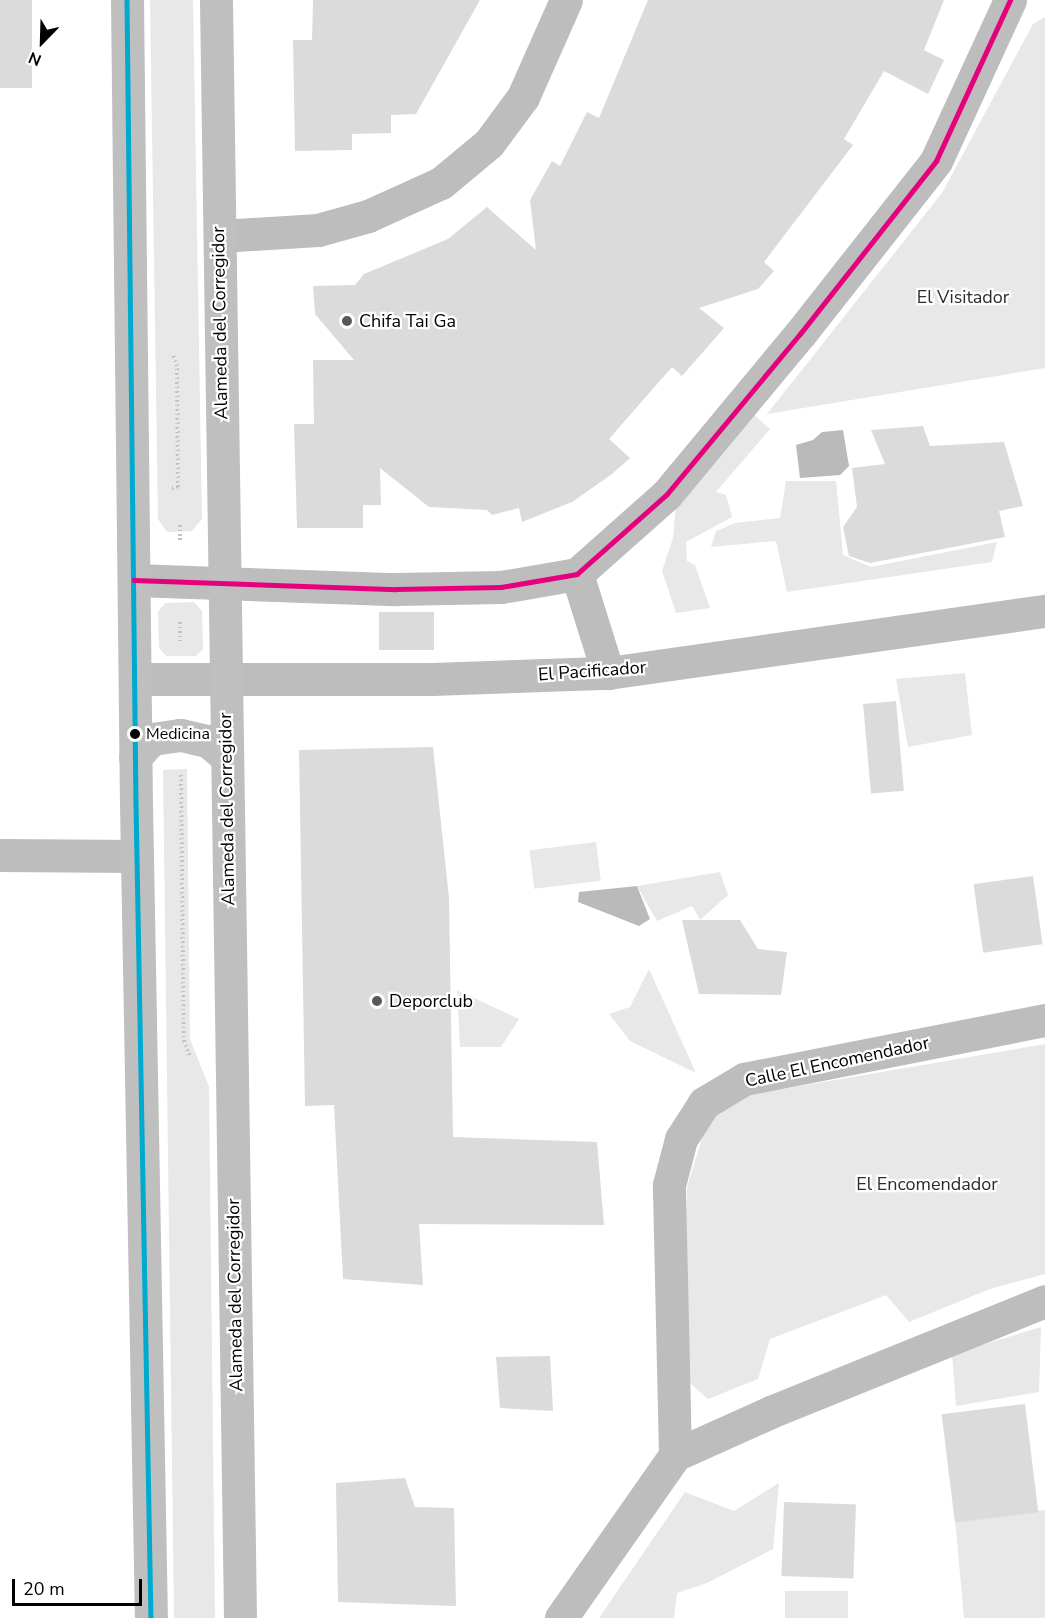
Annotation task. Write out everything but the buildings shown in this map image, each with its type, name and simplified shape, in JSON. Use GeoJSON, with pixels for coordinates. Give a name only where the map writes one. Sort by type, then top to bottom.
{"type":"FeatureCollection","features":[{"type":"Feature","properties":{"kind":"main road"},"geometry":{"type":"LineString","coordinates":[[127,0],[135,757],[150,1618]]}},
{"type":"Feature","properties":{"kind":"main road","name":"Alameda del Corregidor"},"geometry":{"type":"LineString","coordinates":[[216,0],[225,756],[240,1618]]}},
{"type":"Feature","properties":{"kind":"main road"},"geometry":{"type":"LineString","coordinates":[[135,757],[152,739],[181,735],[208,741],[225,756]]}},
{"type":"Feature","properties":{"kind":"street"},"geometry":{"type":"LineString","coordinates":[[219,237],[318,230],[368,216],[441,183],[489,143],[523,98],[566,0]]}},
{"type":"Feature","properties":{"kind":"street"},"geometry":{"type":"LineString","coordinates":[[134,580],[223,581],[396,589],[501,587],[578,574],[668,494],[800,334],[936,161],[1010,0]]}},
{"type":"Feature","properties":{"kind":"street"},"geometry":{"type":"LineString","coordinates":[[578,574],[608,673]]}},
{"type":"Feature","properties":{"kind":"street","name":"El Pacificador"},"geometry":{"type":"LineString","coordinates":[[135,679],[432,679],[608,673],[1045,611]]}},
{"type":"Feature","properties":{"kind":"street"},"geometry":{"type":"LineString","coordinates":[[0,855],[137,856]]}},
{"type":"Feature","properties":{"kind":"street","name":"Calle El Encomendador"},"geometry":{"type":"LineString","coordinates":[[675,1455],[669,1185],[681,1139],[704,1103],[744,1079],[1045,1020]]}},
{"type":"Feature","properties":{"kind":"street"},"geometry":{"type":"LineString","coordinates":[[561,1618],[675,1455],[773,1411],[1045,1301]]}},
{"type":"Feature","properties":{"kind":"green space"},"geometry":{"type":"Polygon","coordinates":[[[150,0],[193,0],[202,519],[192,531],[167,532],[158,519],[150,0]]]}},
{"type":"Feature","properties":{"kind":"green space","name":"El Visitador"},"geometry":{"type":"Polygon","coordinates":[[[1045,17],[1045,368],[767,414],[942,193],[1033,24],[1045,17]]]}},
{"type":"Feature","properties":{"kind":"green space"},"geometry":{"type":"Polygon","coordinates":[[[752,413],[770,429],[716,492],[726,495],[732,517],[686,542],[687,561],[695,565],[710,608],[676,613],[662,571],[673,538],[676,506],[752,413]]]}},
{"type":"Feature","properties":{"kind":"green space"},"geometry":{"type":"Polygon","coordinates":[[[786,481],[836,481],[843,555],[871,567],[997,542],[992,562],[787,592],[776,541],[711,547],[716,531],[735,523],[780,518],[786,481]]]}},
{"type":"Feature","properties":{"kind":"green space"},"geometry":{"type":"Polygon","coordinates":[[[194,602],[202,611],[203,649],[196,656],[166,656],[159,648],[158,612],[165,603],[194,602]]]}},
{"type":"Feature","properties":{"kind":"green space"},"geometry":{"type":"Polygon","coordinates":[[[965,673],[972,735],[908,747],[896,679],[965,673]]]}},
{"type":"Feature","properties":{"kind":"green space"},"geometry":{"type":"Polygon","coordinates":[[[187,769],[190,1039],[209,1087],[215,1618],[174,1618],[163,770],[187,769]]]}},
{"type":"Feature","properties":{"kind":"green space"},"geometry":{"type":"Polygon","coordinates":[[[596,842],[601,881],[534,889],[529,850],[596,842]]]}},
{"type":"Feature","properties":{"kind":"green space"},"geometry":{"type":"Polygon","coordinates":[[[720,872],[728,895],[700,920],[692,906],[657,921],[637,886],[720,872]]]}},
{"type":"Feature","properties":{"kind":"green space"},"geometry":{"type":"Polygon","coordinates":[[[649,969],[696,1073],[630,1041],[609,1014],[630,1007],[649,969]]]}},
{"type":"Feature","properties":{"kind":"green space"},"geometry":{"type":"Polygon","coordinates":[[[457,990],[519,1019],[501,1047],[460,1047],[457,990]]]}},
{"type":"Feature","properties":{"kind":"green space","name":"El Encomendador"},"geometry":{"type":"Polygon","coordinates":[[[1045,1044],[1045,1274],[990,1289],[909,1322],[886,1295],[770,1339],[758,1379],[708,1399],[684,1378],[687,1187],[704,1132],[719,1112],[748,1095],[1045,1044]]]}},
{"type":"Feature","properties":{"kind":"green space"},"geometry":{"type":"Polygon","coordinates":[[[1041,1327],[1039,1392],[956,1406],[952,1354],[1041,1327]]]}},
{"type":"Feature","properties":{"kind":"green space"},"geometry":{"type":"Polygon","coordinates":[[[779,1483],[773,1549],[707,1583],[677,1593],[674,1618],[599,1618],[685,1492],[734,1511],[779,1483]]]}},
{"type":"Feature","properties":{"kind":"green space"},"geometry":{"type":"Polygon","coordinates":[[[1045,1510],[1045,1618],[964,1618],[955,1519],[1045,1510]]]}},
{"type":"Feature","properties":{"kind":"green space"},"geometry":{"type":"Polygon","coordinates":[[[785,1591],[848,1591],[848,1618],[785,1618],[785,1591]]]}},
{"type":"Feature","properties":{"kind":"shaded area"},"geometry":{"type":"Polygon","coordinates":[[[843,430],[849,466],[840,475],[800,478],[796,445],[813,440],[822,432],[843,430]]]}},
{"type":"Feature","properties":{"kind":"shaded area"},"geometry":{"type":"Polygon","coordinates":[[[637,886],[650,919],[639,926],[578,902],[579,892],[637,886]]]}},
{"type":"Feature","properties":{"kind":"transit line"},"geometry":{"type":"LineString","coordinates":[[127,0],[136,803],[151,1618]]}},
{"type":"Feature","properties":{"kind":"transit line"},"geometry":{"type":"LineString","coordinates":[[134,580],[396,589],[501,587],[577,574],[667,494],[800,334],[936,161],[1010,0]]}},
{"type":"Feature","properties":{"kind":"place","name":"Chifa Tai Ga"},"geometry":{"type":"Point","coordinates":[347,321]}},
{"type":"Feature","properties":{"kind":"place","name":"Medicina"},"geometry":{"type":"Point","coordinates":[135,734]}},
{"type":"Feature","properties":{"kind":"place","name":"Deporclub"},"geometry":{"type":"Point","coordinates":[377,1001]}}]}
